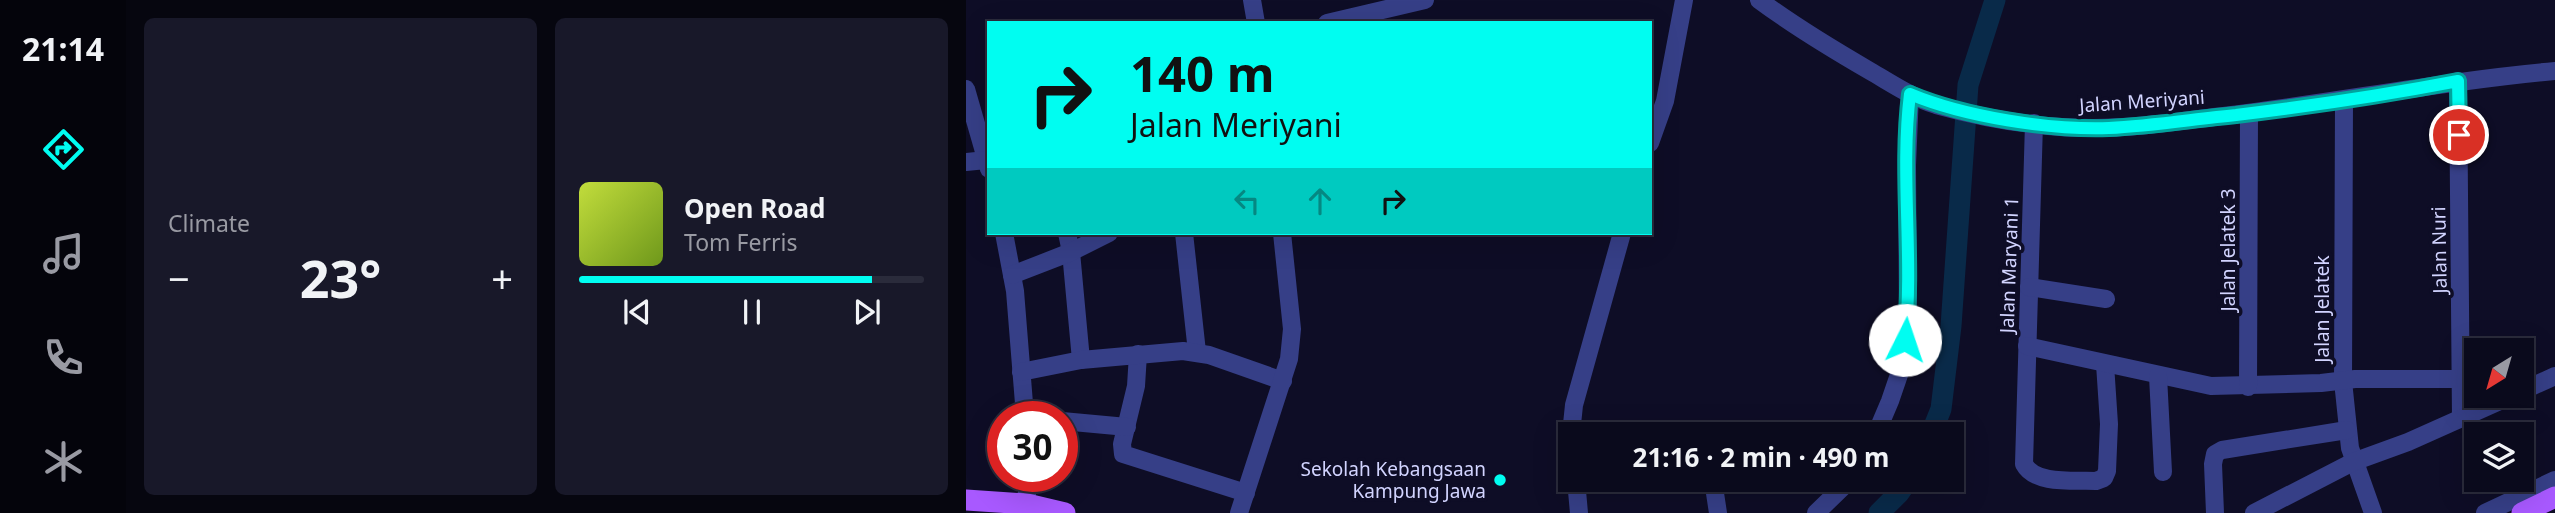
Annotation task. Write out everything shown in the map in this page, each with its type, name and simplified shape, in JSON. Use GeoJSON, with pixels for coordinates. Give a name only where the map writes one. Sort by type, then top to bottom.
{"type":"FeatureCollection","features":[{"type":"Feature","properties":{"kind":"main road"},"geometry":{"type":"LineString","coordinates":[[2522,513],[2555,497]]}},
{"type":"Feature","properties":{"kind":"main road"},"geometry":{"type":"LineString","coordinates":[[966,500],[1027,504],[1065,513]]}},
{"type":"Feature","properties":{"kind":"main road"},"geometry":{"type":"LineString","coordinates":[[2549,513],[2555,510]]}},
{"type":"Feature","properties":{"kind":"street"},"geometry":{"type":"LineString","coordinates":[[1252,0],[1256,21]]}},
{"type":"Feature","properties":{"kind":"street"},"geometry":{"type":"LineString","coordinates":[[1336,21],[1425,0]]}},
{"type":"Feature","properties":{"kind":"street"},"geometry":{"type":"LineString","coordinates":[[1652,137],[1665,101],[1684,0]]}},
{"type":"Feature","properties":{"kind":"street","name":"Jalan Meriyani"},"geometry":{"type":"LineString","coordinates":[[1759,0],[1801,29],[1910,94],[1934,104],[2034,123],[2109,128],[2344,101],[2458,81],[2555,71]]}},
{"type":"Feature","properties":{"kind":"street","name":"Jalan Nuri"},"geometry":{"type":"LineString","coordinates":[[2458,81],[2461,418]]}},
{"type":"Feature","properties":{"kind":"street"},"geometry":{"type":"LineString","coordinates":[[966,89],[987,161]]}},
{"type":"Feature","properties":{"kind":"street"},"geometry":{"type":"LineString","coordinates":[[1881,422],[1903,363],[1908,316],[1910,94]]}},
{"type":"Feature","properties":{"kind":"street","name":"Jalan Jelatek"},"geometry":{"type":"LineString","coordinates":[[2344,101],[2343,381],[2347,430],[2353,461],[2373,513]]}},
{"type":"Feature","properties":{"kind":"street","name":"Jalan Jelatek 3"},"geometry":{"type":"LineString","coordinates":[[2248,387],[2249,113]]}},
{"type":"Feature","properties":{"kind":"street","name":"Jalan Maryani 1"},"geometry":{"type":"LineString","coordinates":[[2034,123],[2024,464],[2029,472],[2037,477],[2096,481],[2104,478],[2107,471],[2109,424],[2105,364]]}},
{"type":"Feature","properties":{"kind":"street"},"geometry":{"type":"LineString","coordinates":[[966,162],[987,164]]}},
{"type":"Feature","properties":{"kind":"street"},"geometry":{"type":"LineString","coordinates":[[1004,235],[1012,275],[1023,401]]}},
{"type":"Feature","properties":{"kind":"street"},"geometry":{"type":"LineString","coordinates":[[1067,235],[1081,360]]}},
{"type":"Feature","properties":{"kind":"street"},"geometry":{"type":"LineString","coordinates":[[1012,275],[1071,252],[1105,235]]}},
{"type":"Feature","properties":{"kind":"street"},"geometry":{"type":"LineString","coordinates":[[1184,235],[1197,352]]}},
{"type":"Feature","properties":{"kind":"street"},"geometry":{"type":"LineString","coordinates":[[1239,513],[1289,359],[1292,328],[1282,235]]}},
{"type":"Feature","properties":{"kind":"street"},"geometry":{"type":"LineString","coordinates":[[1572,422],[1574,405],[1621,235]]}},
{"type":"Feature","properties":{"kind":"street"},"geometry":{"type":"LineString","coordinates":[[2029,287],[2106,299]]}},
{"type":"Feature","properties":{"kind":"street"},"geometry":{"type":"LineString","coordinates":[[2027,346],[2211,386],[2462,379]]}},
{"type":"Feature","properties":{"kind":"street"},"geometry":{"type":"LineString","coordinates":[[1021,372],[1081,360],[1183,351],[1197,352],[1283,381]]}},
{"type":"Feature","properties":{"kind":"street"},"geometry":{"type":"LineString","coordinates":[[1138,355],[1136,386],[1121,450],[1128,457],[1246,493]]}},
{"type":"Feature","properties":{"kind":"street"},"geometry":{"type":"LineString","coordinates":[[2158,376],[2162,472]]}},
{"type":"Feature","properties":{"kind":"street"},"geometry":{"type":"LineString","coordinates":[[2534,386],[2555,376]]}},
{"type":"Feature","properties":{"kind":"street"},"geometry":{"type":"LineString","coordinates":[[2254,513],[2353,461],[2408,442],[2484,408]]}},
{"type":"Feature","properties":{"kind":"street"},"geometry":{"type":"LineString","coordinates":[[1078,422],[1126,427]]}},
{"type":"Feature","properties":{"kind":"street"},"geometry":{"type":"LineString","coordinates":[[2216,513],[2213,464],[2215,454],[2222,450],[2347,430]]}},
{"type":"Feature","properties":{"kind":"street"},"geometry":{"type":"LineString","coordinates":[[2485,513],[2555,480]]}},
{"type":"Feature","properties":{"kind":"street"},"geometry":{"type":"LineString","coordinates":[[1027,492],[1027,504]]}},
{"type":"Feature","properties":{"kind":"street"},"geometry":{"type":"LineString","coordinates":[[1577,492],[1579,513]]}},
{"type":"Feature","properties":{"kind":"street"},"geometry":{"type":"LineString","coordinates":[[1715,492],[1718,513]]}},
{"type":"Feature","properties":{"kind":"street"},"geometry":{"type":"LineString","coordinates":[[1816,513],[1838,492]]}},
{"type":"Feature","properties":{"kind":"waterway"},"geometry":{"type":"LineString","coordinates":[[1936,422],[1941,409],[1951,326],[1968,85],[1995,0]]}},
{"type":"Feature","properties":{"kind":"waterway"},"geometry":{"type":"LineString","coordinates":[[1879,513],[1900,492]]}},
{"type":"Feature","properties":{"kind":"place","name":"Sekolah Kebangsaan Kampung Jawa"},"geometry":{"type":"Point","coordinates":[1500,480]}},
{"type":"Feature","properties":{"kind":"route"},"geometry":{"type":"LineString","coordinates":[[1905,340],[1909,268],[1907,165],[1910,94],[1934,104],[1993,117],[2071,127],[2109,128],[2344,101],[2458,81],[2459,135]]}}]}
